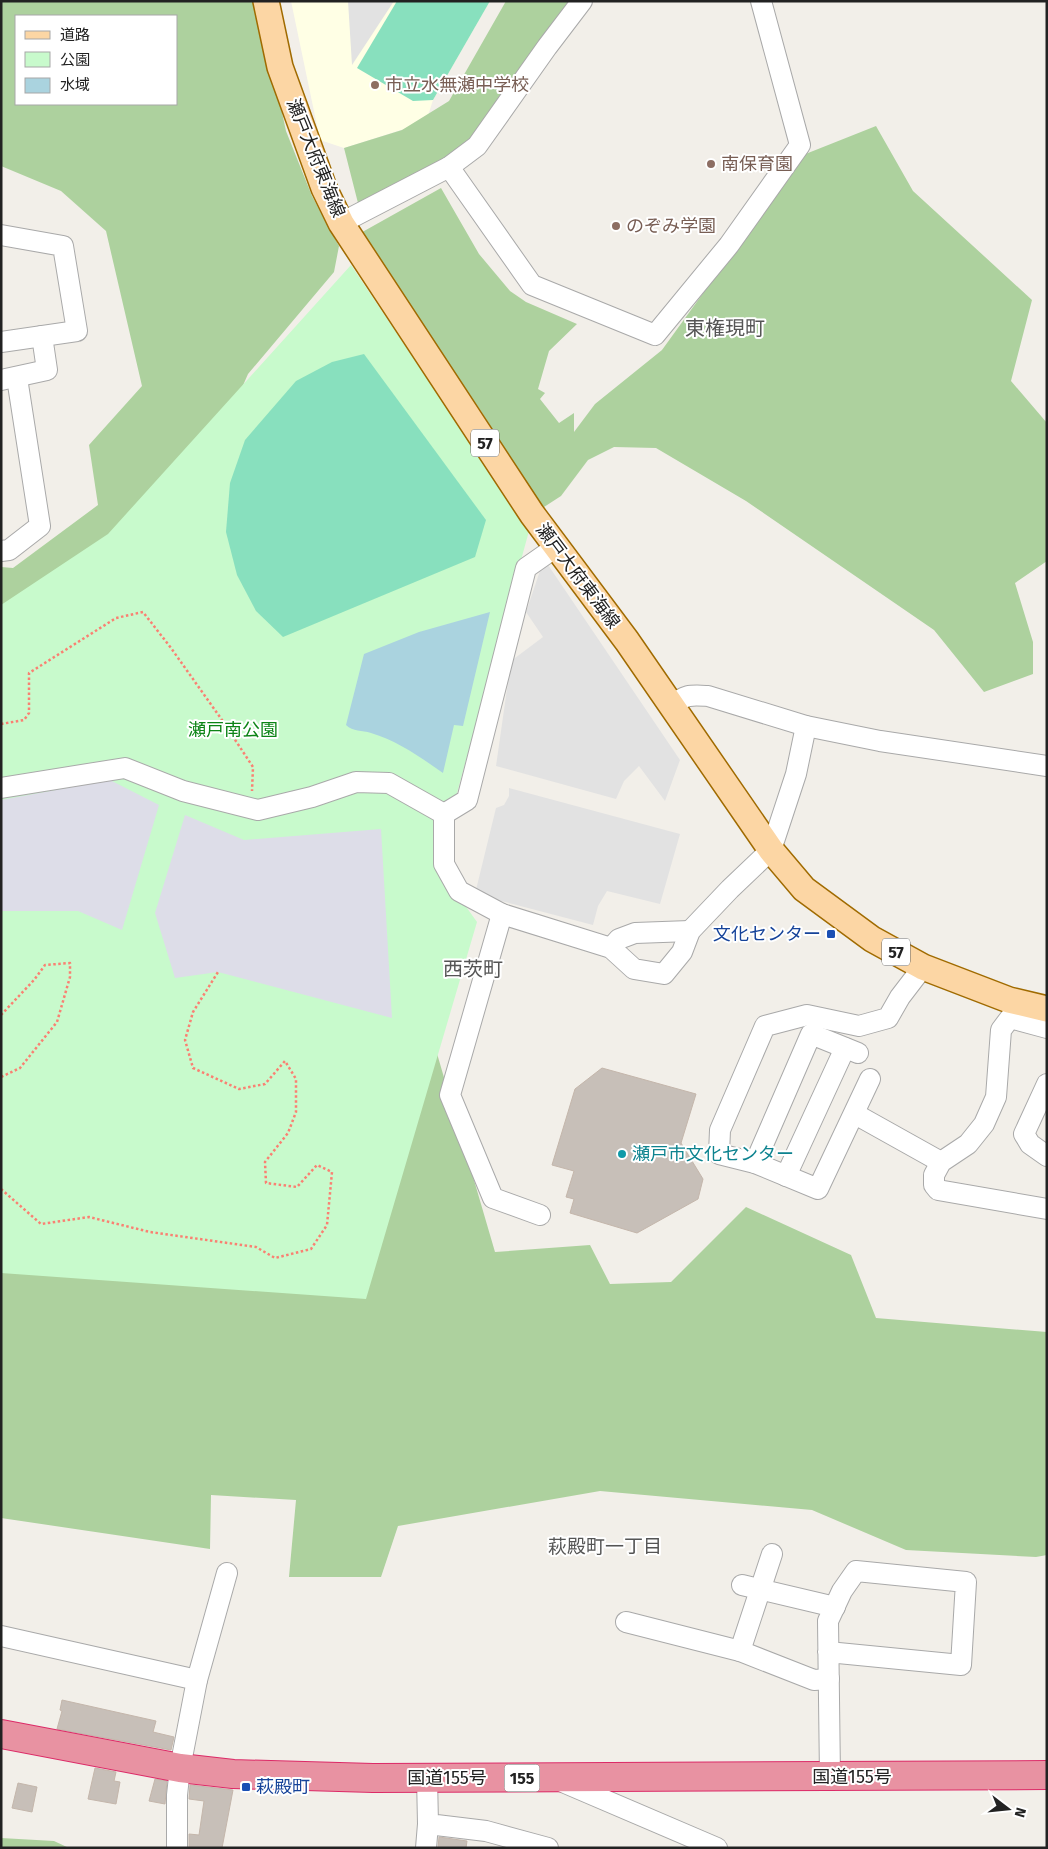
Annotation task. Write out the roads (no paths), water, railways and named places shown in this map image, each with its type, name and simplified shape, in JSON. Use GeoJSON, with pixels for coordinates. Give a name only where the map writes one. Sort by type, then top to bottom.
{"type":"FeatureCollection","features":[{"type":"Feature","properties":{"kind":"highway","name":"国道155号"},"geometry":{"type":"LineString","coordinates":[[1,1734],[180,1768],[233,1774],[373,1778],[1047,1775]]}},
{"type":"Feature","properties":{"kind":"main road","name":"瀬戸大府東海線"},"geometry":{"type":"LineString","coordinates":[[266,1],[280,67],[324,188],[341,223],[460,407],[556,547],[627,641],[772,850],[804,889],[872,939],[923,967],[1009,1000],[1047,1008]]}},
{"type":"Feature","properties":{"kind":"street"},"geometry":{"type":"LineString","coordinates":[[341,223],[449,167],[477,146],[582,1]]}},
{"type":"Feature","properties":{"kind":"street"},"geometry":{"type":"LineString","coordinates":[[449,167],[532,285],[655,335],[729,245],[800,145],[760,1]]}},
{"type":"Feature","properties":{"kind":"street"},"geometry":{"type":"LineString","coordinates":[[1,236],[64,246],[77,331],[1,342]]}},
{"type":"Feature","properties":{"kind":"street"},"geometry":{"type":"LineString","coordinates":[[1,551],[10,550],[40,526],[9,379],[47,370],[42,336]]}},
{"type":"Feature","properties":{"kind":"street"},"geometry":{"type":"LineString","coordinates":[[444,814],[467,800],[526,568],[556,547]]}},
{"type":"Feature","properties":{"kind":"street"},"geometry":{"type":"LineString","coordinates":[[672,706],[682,697],[692,695],[708,696],[806,726],[880,741],[1047,766]]}},
{"type":"Feature","properties":{"kind":"street"},"geometry":{"type":"LineString","coordinates":[[444,814],[444,864],[459,891],[502,914],[611,948],[634,969],[664,974],[682,952],[690,931],[730,889],[772,850],[796,774],[806,726]]}},
{"type":"Feature","properties":{"kind":"street"},"geometry":{"type":"LineString","coordinates":[[1,788],[125,768],[183,791],[258,810],[312,797],[356,782],[389,783],[444,814]]}},
{"type":"Feature","properties":{"kind":"street"},"geometry":{"type":"LineString","coordinates":[[502,914],[450,1095],[493,1198],[540,1215]]}},
{"type":"Feature","properties":{"kind":"street"},"geometry":{"type":"LineString","coordinates":[[611,948],[619,940],[636,933],[690,931]]}},
{"type":"Feature","properties":{"kind":"street"},"geometry":{"type":"LineString","coordinates":[[870,1078],[818,1189],[755,1163],[719,1154],[720,1130],[765,1026],[807,1015],[859,1026],[888,1018],[900,997],[923,967]]}},
{"type":"Feature","properties":{"kind":"street"},"geometry":{"type":"LineString","coordinates":[[1047,1028],[1010,1018],[1001,1030],[996,1097],[984,1124],[968,1144],[941,1162],[934,1175],[934,1185],[938,1190],[1047,1208]]}},
{"type":"Feature","properties":{"kind":"street"},"geometry":{"type":"LineString","coordinates":[[755,1163],[811,1034],[851,1051],[786,1176]]}},
{"type":"Feature","properties":{"kind":"street"},"geometry":{"type":"LineString","coordinates":[[1047,1084],[1024,1134],[1030,1144],[1047,1156]]}},
{"type":"Feature","properties":{"kind":"street"},"geometry":{"type":"LineString","coordinates":[[854,1114],[941,1162]]}},
{"type":"Feature","properties":{"kind":"street"},"geometry":{"type":"LineString","coordinates":[[740,1651],[751,1587],[772,1554]]}},
{"type":"Feature","properties":{"kind":"street"},"geometry":{"type":"LineString","coordinates":[[828,1652],[961,1665],[966,1582],[856,1572],[842,1591],[828,1621],[828,1652],[830,1777]]}},
{"type":"Feature","properties":{"kind":"street"},"geometry":{"type":"LineString","coordinates":[[177,1848],[177,1795],[180,1768],[197,1680],[227,1573]]}},
{"type":"Feature","properties":{"kind":"street"},"geometry":{"type":"LineString","coordinates":[[751,1587],[835,1607]]}},
{"type":"Feature","properties":{"kind":"street"},"geometry":{"type":"LineString","coordinates":[[626,1622],[740,1651],[814,1680],[829,1679]]}},
{"type":"Feature","properties":{"kind":"street"},"geometry":{"type":"LineString","coordinates":[[1,1636],[197,1680]]}},
{"type":"Feature","properties":{"kind":"street"},"geometry":{"type":"LineString","coordinates":[[426,1848],[428,1824],[427,1777]]}},
{"type":"Feature","properties":{"kind":"street"},"geometry":{"type":"LineString","coordinates":[[551,1778],[717,1848]]}},
{"type":"Feature","properties":{"kind":"street"},"geometry":{"type":"LineString","coordinates":[[428,1824],[486,1831],[548,1848]]}},
{"type":"Feature","properties":{"kind":"water"},"geometry":{"type":"Polygon","coordinates":[[[490,612],[463,726],[454,725],[443,773],[390,740],[352,729],[346,725],[364,654],[419,632],[490,612]]]}},
{"type":"Feature","properties":{"kind":"place","name":"市立水無瀬中学校"},"geometry":{"type":"Point","coordinates":[375,85]}},
{"type":"Feature","properties":{"kind":"place","name":"南保育園"},"geometry":{"type":"Point","coordinates":[711,164]}},
{"type":"Feature","properties":{"kind":"place","name":"のぞみ学園"},"geometry":{"type":"Point","coordinates":[616,226]}},
{"type":"Feature","properties":{"kind":"place","name":"文化センター"},"geometry":{"type":"Point","coordinates":[831,934]}},
{"type":"Feature","properties":{"kind":"place","name":"瀬戸市文化センター"},"geometry":{"type":"Point","coordinates":[622,1154]}},
{"type":"Feature","properties":{"kind":"place","name":"萩殿町"},"geometry":{"type":"Point","coordinates":[246,1787]}},
{"type":"Feature","properties":{"kind":"district","name":"東権現町"},"geometry":{"type":"Point","coordinates":[725,328]}},
{"type":"Feature","properties":{"kind":"district","name":"西茨町"},"geometry":{"type":"Point","coordinates":[473,969]}},
{"type":"Feature","properties":{"kind":"district","name":"萩殿町一丁目"},"geometry":{"type":"Point","coordinates":[605,1546]}},
{"type":"Feature","properties":{"kind":"park label","name":"瀬戸南公園"},"geometry":{"type":"Point","coordinates":[233,730]}}]}
